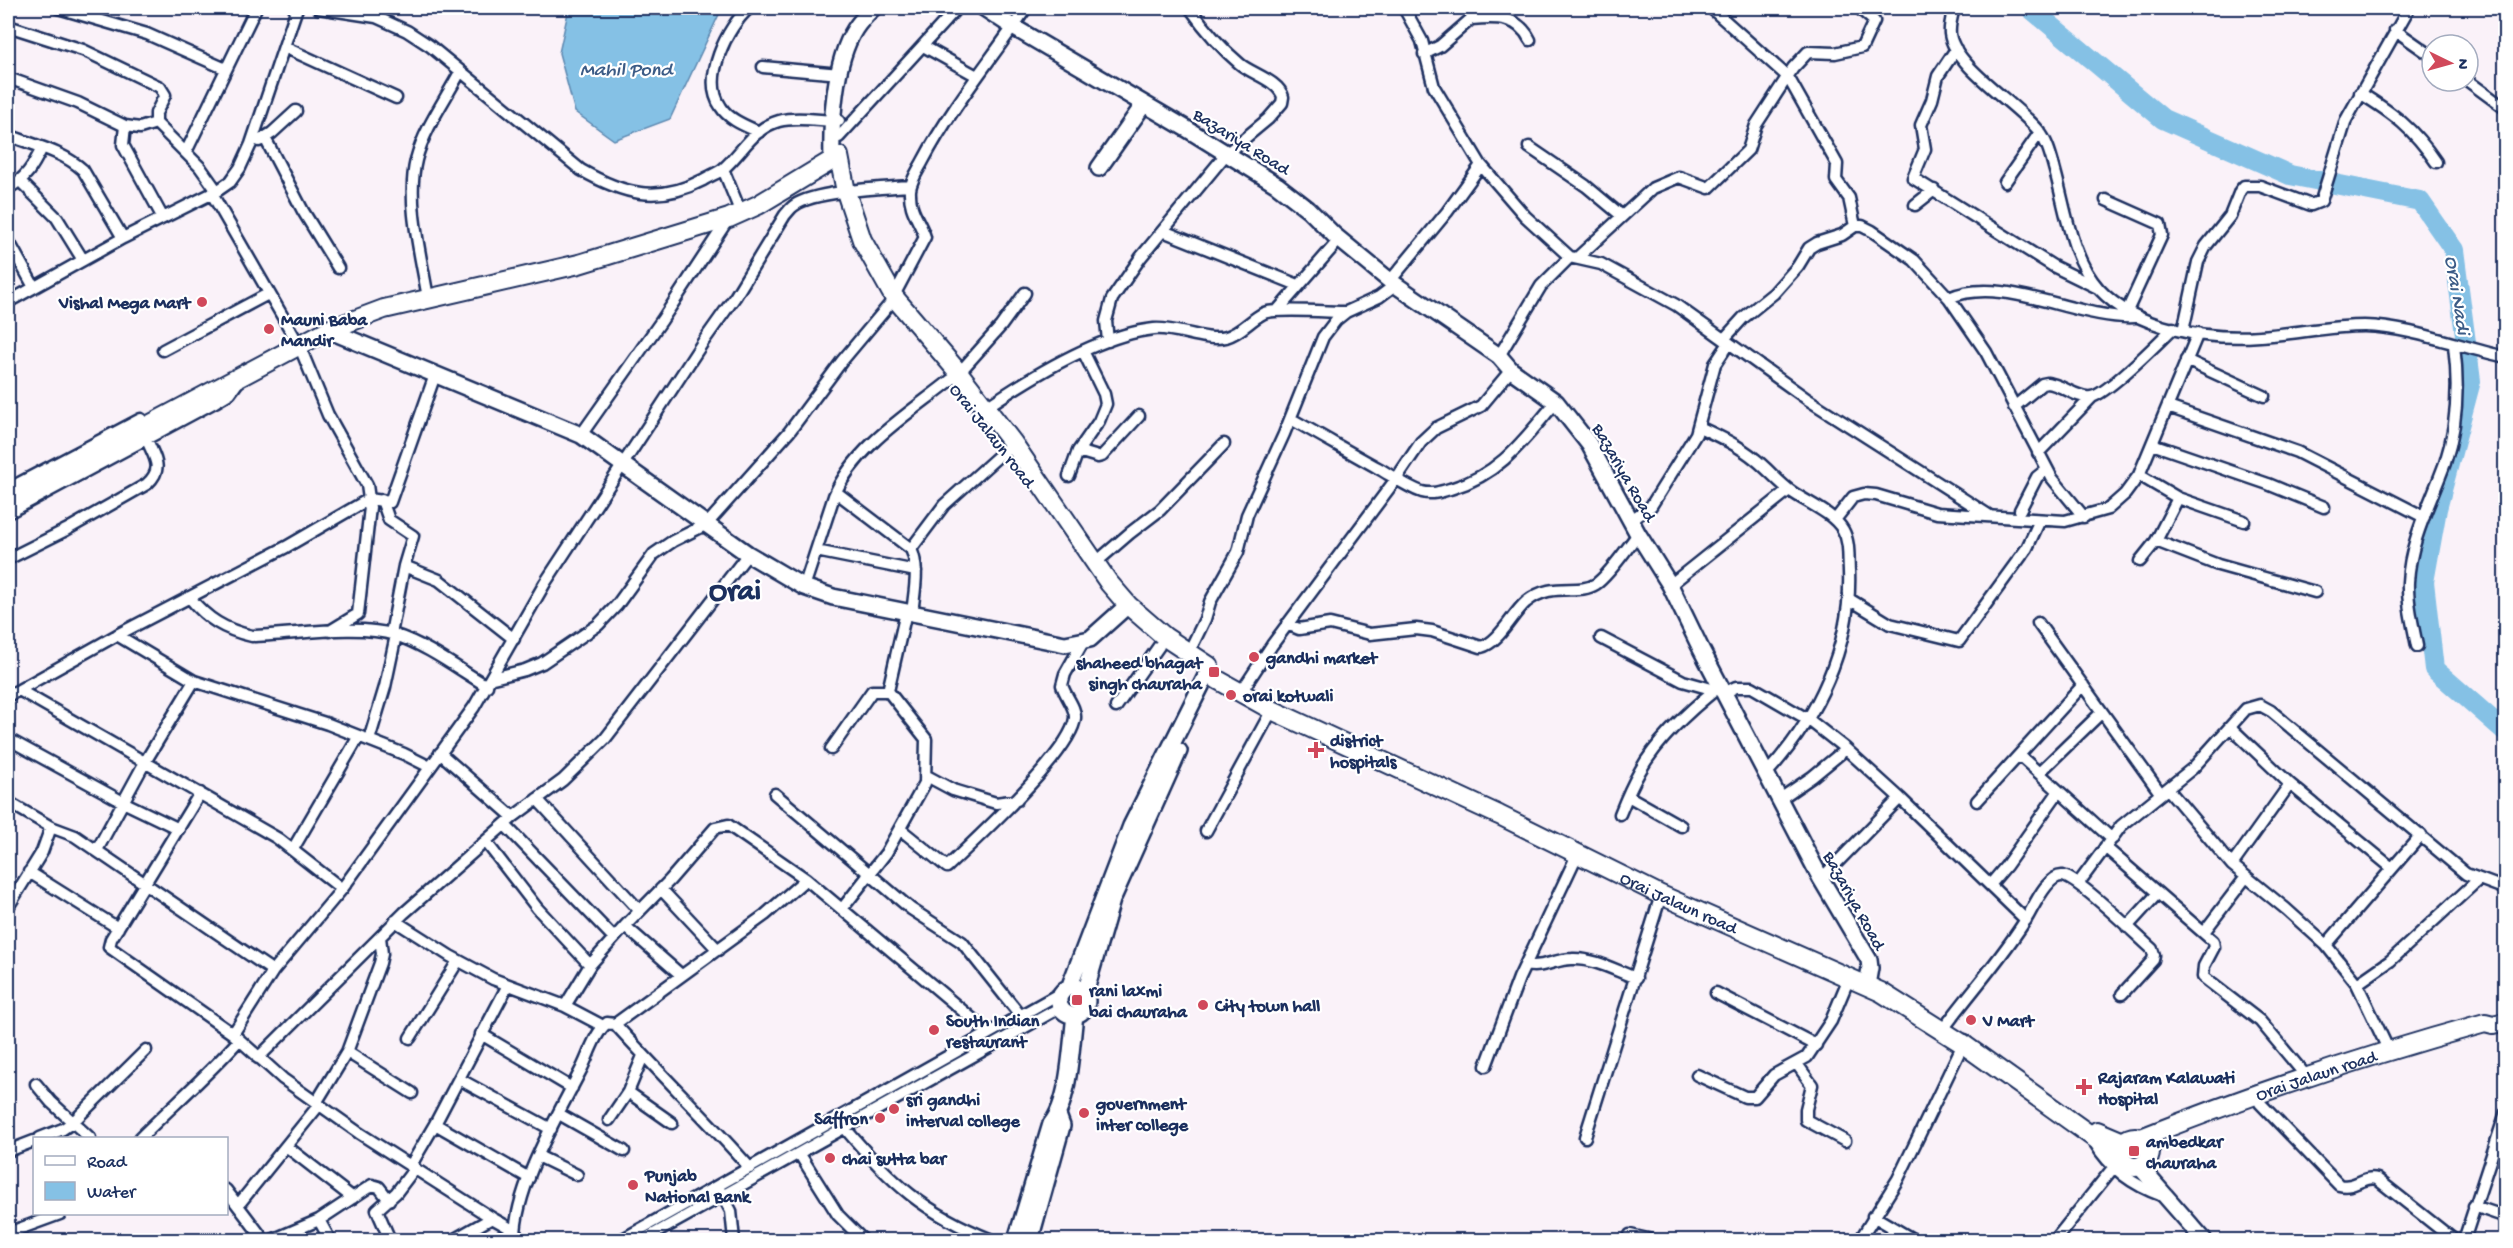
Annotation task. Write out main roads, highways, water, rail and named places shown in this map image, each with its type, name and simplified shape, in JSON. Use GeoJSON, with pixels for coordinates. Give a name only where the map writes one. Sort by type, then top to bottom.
{"type":"FeatureCollection","features":[{"type":"Feature","properties":{"kind":"main road","name":"Orai Jalaun road"},"geometry":{"type":"LineString","coordinates":[[8,500],[138,438],[238,377],[328,330],[384,309],[579,264],[735,215],[758,205],[836,158],[842,193],[892,301],[1009,445],[1125,608],[1212,674]]}},
{"type":"Feature","properties":{"kind":"main road","name":"Orai Jalaun road"},"geometry":{"type":"LineString","coordinates":[[1051,503],[1095,578],[1159,646],[1272,710],[1661,895],[1849,978],[1868,982],[1902,1005],[1965,1041],[2119,1156],[2126,1164],[2140,1167],[2150,1157],[2146,1142]]}},
{"type":"Feature","properties":{"kind":"main road"},"geometry":{"type":"LineString","coordinates":[[1212,674],[1245,686],[1602,855],[1718,913],[1868,982],[1947,1024],[1965,1041],[2103,1135],[2119,1156]]}},
{"type":"Feature","properties":{"kind":"main road","name":"Orai Jalaun road"},"geometry":{"type":"LineString","coordinates":[[2146,1142],[2306,1076],[2388,1049],[2485,1023],[2499,1024]]}},
{"type":"Feature","properties":{"kind":"main road","name":"Orai Jalaun road"},"geometry":{"type":"LineString","coordinates":[[2119,1156],[2132,1137],[2146,1142],[2391,1055],[2487,1030],[2499,1024]]}},
{"type":"Feature","properties":{"kind":"water","name":"Mahil Pond"},"geometry":{"type":"Polygon","coordinates":[[[569,8],[722,8],[670,119],[614,140],[575,112],[559,53],[569,8]]]}},
{"type":"Feature","properties":{"kind":"waterway","name":"Orai Nadi"},"geometry":{"type":"LineString","coordinates":[[2030,8],[2163,119],[2290,175],[2420,201],[2454,250],[2471,381],[2437,509],[2424,582],[2434,669],[2506,732]]}},
{"type":"Feature","properties":{"kind":"place","name":"Vishal Mega Mart"},"geometry":{"type":"Point","coordinates":[202,302]}},
{"type":"Feature","properties":{"kind":"place","name":"Mauni Baba Mandir"},"geometry":{"type":"Point","coordinates":[269,329]}},
{"type":"Feature","properties":{"kind":"place","name":"gandhi market"},"geometry":{"type":"Point","coordinates":[1254,657]}},
{"type":"Feature","properties":{"kind":"place","name":"shaheed bhagat singh chauraha"},"geometry":{"type":"Point","coordinates":[1214,672]}},
{"type":"Feature","properties":{"kind":"place","name":"orai kotwali"},"geometry":{"type":"Point","coordinates":[1231,695]}},
{"type":"Feature","properties":{"kind":"place","name":"district hospitals"},"geometry":{"type":"Point","coordinates":[1316,750]}},
{"type":"Feature","properties":{"kind":"place","name":"rani laxmi bai chauraha"},"geometry":{"type":"Point","coordinates":[1077,1000]}},
{"type":"Feature","properties":{"kind":"place","name":"City town hall"},"geometry":{"type":"Point","coordinates":[1203,1005]}},
{"type":"Feature","properties":{"kind":"place","name":"V Mart"},"geometry":{"type":"Point","coordinates":[1971,1020]}},
{"type":"Feature","properties":{"kind":"place","name":"South Indian restaurant"},"geometry":{"type":"Point","coordinates":[934,1030]}},
{"type":"Feature","properties":{"kind":"place","name":"Rajaram Kalawati Hospital"},"geometry":{"type":"Point","coordinates":[2084,1087]}},
{"type":"Feature","properties":{"kind":"place","name":"sri gandhi interval college"},"geometry":{"type":"Point","coordinates":[894,1109]}},
{"type":"Feature","properties":{"kind":"place","name":"government inter college"},"geometry":{"type":"Point","coordinates":[1084,1113]}},
{"type":"Feature","properties":{"kind":"place","name":"Saffron"},"geometry":{"type":"Point","coordinates":[880,1118]}},
{"type":"Feature","properties":{"kind":"place","name":"ambedkar chauraha"},"geometry":{"type":"Point","coordinates":[2134,1151]}},
{"type":"Feature","properties":{"kind":"place","name":"chai sutta bar"},"geometry":{"type":"Point","coordinates":[830,1158]}},
{"type":"Feature","properties":{"kind":"place","name":"Punjab National Bank"},"geometry":{"type":"Point","coordinates":[633,1185]}},
{"type":"Feature","properties":{"kind":"district","name":"Orai"},"geometry":{"type":"Point","coordinates":[735,589]}}]}
